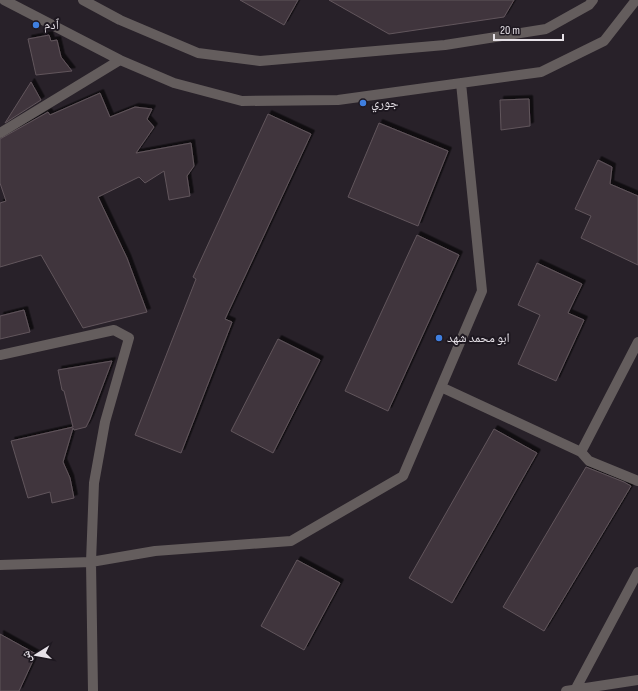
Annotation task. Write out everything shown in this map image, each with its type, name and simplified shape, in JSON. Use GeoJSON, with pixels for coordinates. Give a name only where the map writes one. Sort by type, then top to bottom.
{"type":"FeatureCollection","features":[{"type":"Feature","properties":{"kind":"street"},"geometry":{"type":"LineString","coordinates":[[4,0],[120,60],[174,83],[242,101],[338,100],[541,72],[604,41],[636,0]]}},
{"type":"Feature","properties":{"kind":"street"},"geometry":{"type":"LineString","coordinates":[[22,10],[26,0]]}},
{"type":"Feature","properties":{"kind":"street"},"geometry":{"type":"LineString","coordinates":[[83,0],[120,20],[198,53],[260,61],[445,45],[546,29],[589,4],[593,0]]}},
{"type":"Feature","properties":{"kind":"street"},"geometry":{"type":"LineString","coordinates":[[0,133],[120,60]]}},
{"type":"Feature","properties":{"kind":"street"},"geometry":{"type":"LineString","coordinates":[[0,565],[91,562],[155,551],[291,541],[403,476],[482,291],[461,83]]}},
{"type":"Feature","properties":{"kind":"street"},"geometry":{"type":"LineString","coordinates":[[0,355],[114,330],[129,338],[105,422],[94,483],[91,562],[93,691]]}},
{"type":"Feature","properties":{"kind":"street"},"geometry":{"type":"LineString","coordinates":[[581,452],[638,342]]}},
{"type":"Feature","properties":{"kind":"street"},"geometry":{"type":"LineString","coordinates":[[441,387],[581,452],[589,462],[638,481]]}},
{"type":"Feature","properties":{"kind":"street"},"geometry":{"type":"LineString","coordinates":[[570,690],[638,572]]}},
{"type":"Feature","properties":{"kind":"street"},"geometry":{"type":"LineString","coordinates":[[570,690],[638,680]]}},
{"type":"Feature","properties":{"kind":"building"},"geometry":{"type":"Polygon","coordinates":[[[240,0],[298,0],[284,25],[240,0]]]}},
{"type":"Feature","properties":{"kind":"building"},"geometry":{"type":"Polygon","coordinates":[[[329,0],[514,0],[504,17],[389,34],[329,0]]]}},
{"type":"Feature","properties":{"kind":"building"},"geometry":{"type":"Polygon","coordinates":[[[49,35],[51,41],[57,40],[61,57],[72,71],[36,75],[28,39],[49,35]]]}},
{"type":"Feature","properties":{"kind":"building"},"geometry":{"type":"Polygon","coordinates":[[[31,82],[41,100],[5,123],[31,82]]]}},
{"type":"Feature","properties":{"kind":"building"},"geometry":{"type":"Polygon","coordinates":[[[100,93],[110,117],[135,107],[152,109],[147,119],[154,127],[136,153],[191,143],[194,166],[187,176],[190,196],[169,200],[164,171],[145,183],[139,177],[98,197],[127,258],[147,312],[83,328],[41,255],[0,267],[0,203],[6,201],[0,183],[0,139],[48,112],[50,115],[100,93]]]}},
{"type":"Feature","properties":{"kind":"building"},"geometry":{"type":"Polygon","coordinates":[[[529,99],[530,126],[501,130],[500,100],[529,99]]]}},
{"type":"Feature","properties":{"kind":"building"},"geometry":{"type":"Polygon","coordinates":[[[268,114],[311,134],[225,319],[232,322],[181,453],[135,435],[196,279],[193,277],[268,114]]]}},
{"type":"Feature","properties":{"kind":"building"},"geometry":{"type":"Polygon","coordinates":[[[379,123],[448,151],[418,226],[348,197],[379,123]]]}},
{"type":"Feature","properties":{"kind":"building"},"geometry":{"type":"Polygon","coordinates":[[[598,160],[612,167],[610,184],[638,196],[638,265],[581,238],[591,216],[575,209],[598,160]]]}},
{"type":"Feature","properties":{"kind":"building"},"geometry":{"type":"Polygon","coordinates":[[[417,235],[459,255],[388,411],[345,391],[417,235]]]}},
{"type":"Feature","properties":{"kind":"building"},"geometry":{"type":"Polygon","coordinates":[[[537,263],[582,284],[568,313],[584,320],[556,381],[518,364],[540,315],[518,305],[537,263]]]}},
{"type":"Feature","properties":{"kind":"building"},"geometry":{"type":"Polygon","coordinates":[[[24,310],[30,332],[0,339],[0,316],[24,310]]]}},
{"type":"Feature","properties":{"kind":"building"},"geometry":{"type":"Polygon","coordinates":[[[278,339],[320,360],[273,453],[231,431],[278,339]]]}},
{"type":"Feature","properties":{"kind":"building"},"geometry":{"type":"Polygon","coordinates":[[[112,361],[86,427],[74,430],[73,428],[63,462],[70,478],[74,498],[52,503],[50,492],[28,498],[11,441],[73,427],[64,391],[62,390],[58,370],[112,361]]]}},
{"type":"Feature","properties":{"kind":"building"},"geometry":{"type":"Polygon","coordinates":[[[494,429],[537,453],[452,603],[409,578],[494,429]]]}},
{"type":"Feature","properties":{"kind":"building"},"geometry":{"type":"Polygon","coordinates":[[[586,467],[631,486],[544,631],[503,607],[586,467]]]}},
{"type":"Feature","properties":{"kind":"building"},"geometry":{"type":"Polygon","coordinates":[[[297,560],[340,583],[304,650],[261,626],[297,560]]]}},
{"type":"Feature","properties":{"kind":"building"},"geometry":{"type":"Polygon","coordinates":[[[0,634],[36,654],[19,691],[0,691],[0,634]]]}},
{"type":"Feature","properties":{"kind":"place","name":"ٱدم"},"geometry":{"type":"Point","coordinates":[36,25]}},
{"type":"Feature","properties":{"kind":"place","name":"جوري"},"geometry":{"type":"Point","coordinates":[363,103]}},
{"type":"Feature","properties":{"kind":"place","name":"ابو محمد شهد"},"geometry":{"type":"Point","coordinates":[439,338]}}]}
